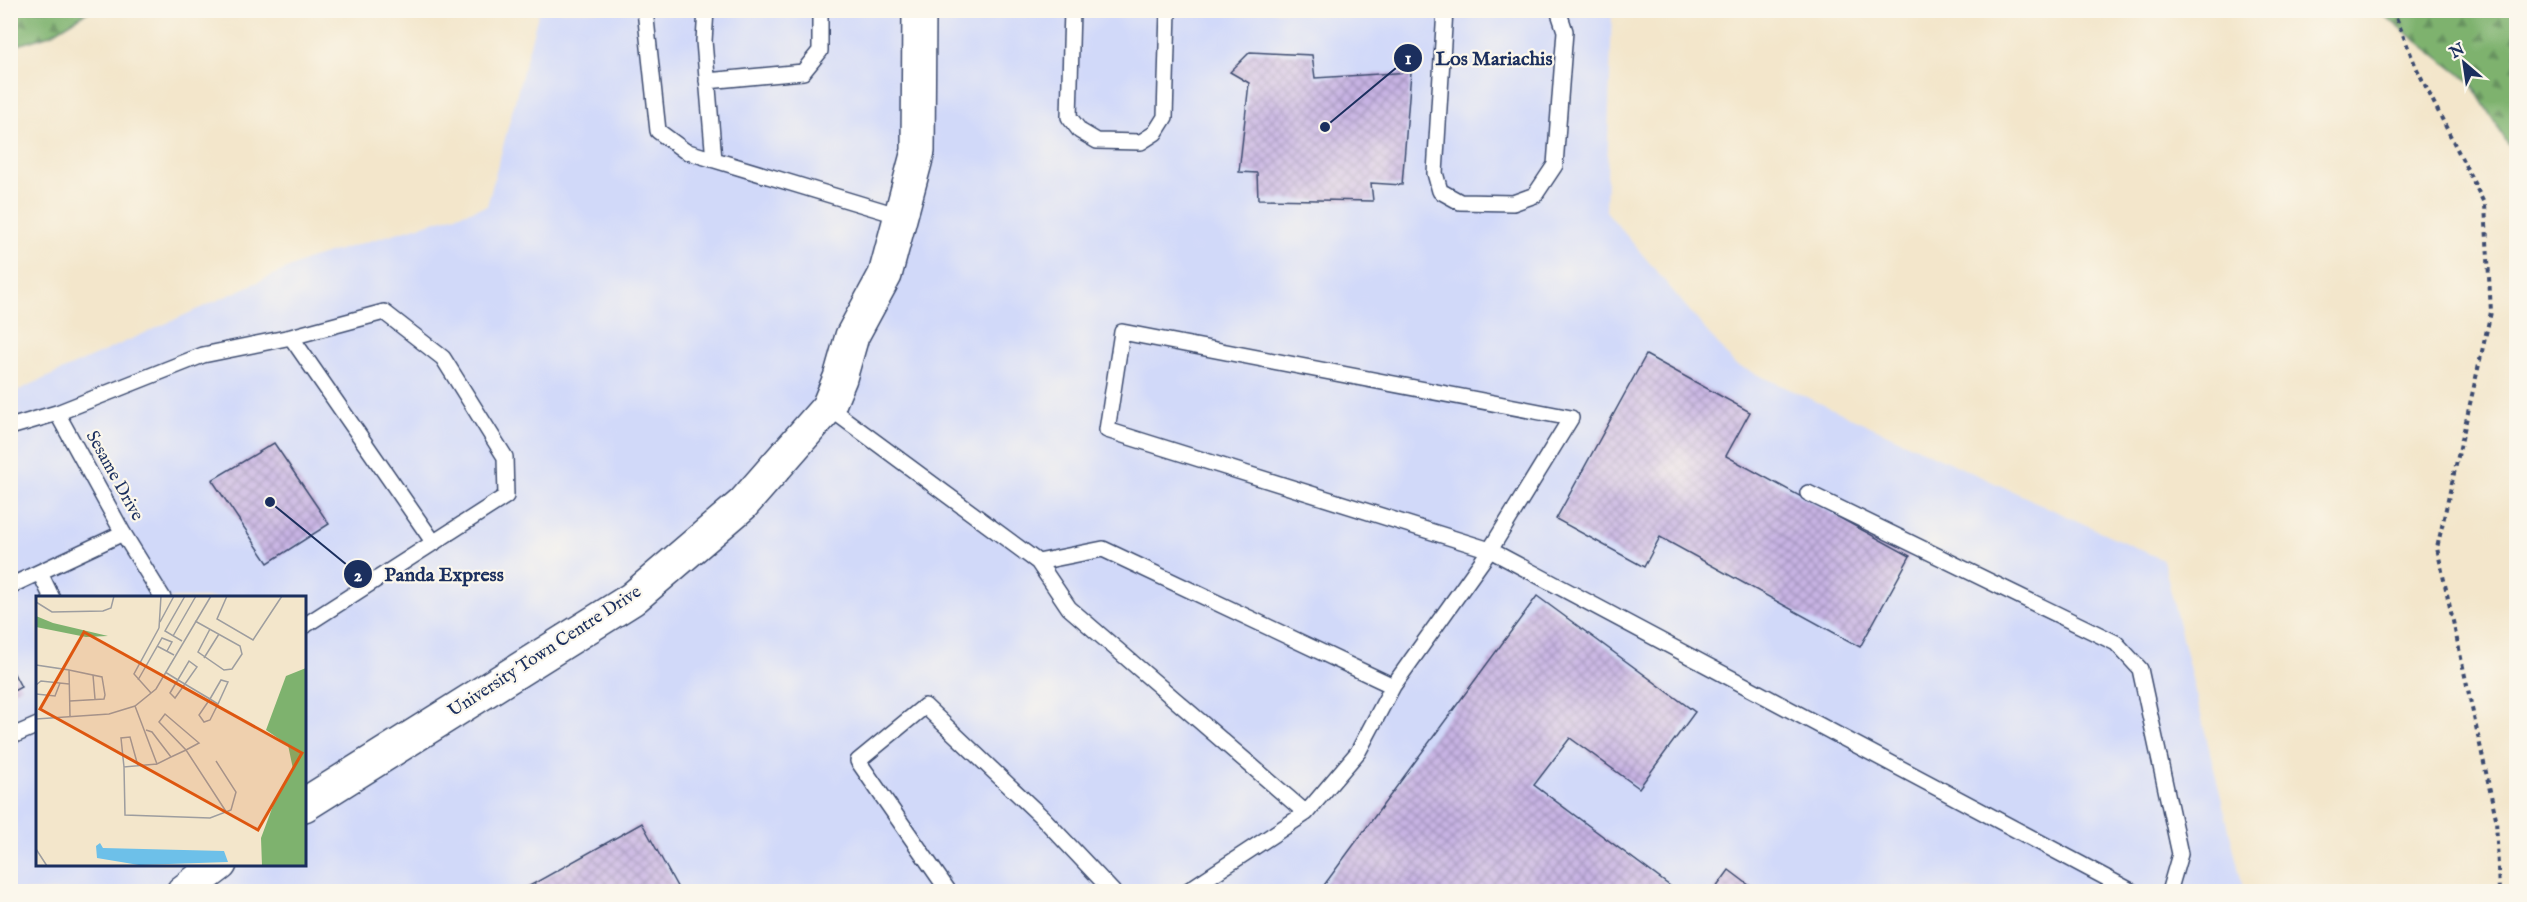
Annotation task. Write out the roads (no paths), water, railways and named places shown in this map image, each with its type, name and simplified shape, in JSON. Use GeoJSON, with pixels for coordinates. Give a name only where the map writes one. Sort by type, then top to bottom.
{"type":"FeatureCollection","features":[{"type":"Feature","properties":{"kind":"street","name":"University Town Centre Drive"},"geometry":{"type":"LineString","coordinates":[[306,804],[632,599],[743,504],[828,407],[840,378],[852,336],[885,275],[918,151],[919,10]]}},
{"type":"Feature","properties":{"kind":"street"},"geometry":{"type":"LineString","coordinates":[[183,891],[217,866]]}},
{"type":"Feature","properties":{"kind":"lane"},"geometry":{"type":"LineString","coordinates":[[645,10],[658,131],[685,151],[900,216]]}},
{"type":"Feature","properties":{"kind":"lane"},"geometry":{"type":"LineString","coordinates":[[706,10],[704,41],[714,160]]}},
{"type":"Feature","properties":{"kind":"lane"},"geometry":{"type":"LineString","coordinates":[[707,81],[803,72],[820,51],[820,10]]}},
{"type":"Feature","properties":{"kind":"lane"},"geometry":{"type":"LineString","coordinates":[[1072,10],[1069,117],[1080,131],[1097,141],[1141,142],[1155,133],[1165,117],[1168,10]]}},
{"type":"Feature","properties":{"kind":"lane"},"geometry":{"type":"LineString","coordinates":[[1445,10],[1435,173],[1440,191],[1460,202],[1513,203],[1535,195],[1555,165],[1565,31],[1558,10]]}},
{"type":"Feature","properties":{"kind":"lane"},"geometry":{"type":"LineString","coordinates":[[10,427],[57,413],[203,355],[291,337],[384,312],[444,358],[505,457],[506,496],[306,625]]}},
{"type":"Feature","properties":{"kind":"lane"},"geometry":{"type":"LineString","coordinates":[[1186,891],[1306,813],[1358,752],[1393,686],[1490,550],[1571,418],[1122,332],[1107,429],[1490,550],[2133,891]]}},
{"type":"Feature","properties":{"kind":"lane"},"geometry":{"type":"LineString","coordinates":[[291,337],[434,543]]}},
{"type":"Feature","properties":{"kind":"lane"},"geometry":{"type":"LineString","coordinates":[[828,407],[1038,562],[1069,608],[1306,813]]}},
{"type":"Feature","properties":{"kind":"lane","name":"Sesame Drive"},"geometry":{"type":"LineString","coordinates":[[57,413],[123,533],[162,596]]}},
{"type":"Feature","properties":{"kind":"lane"},"geometry":{"type":"LineString","coordinates":[[1808,493],[2116,643],[2124,651],[2140,669],[2180,854],[2169,891]]}},
{"type":"Feature","properties":{"kind":"lane"},"geometry":{"type":"LineString","coordinates":[[10,586],[123,533]]}},
{"type":"Feature","properties":{"kind":"lane"},"geometry":{"type":"LineString","coordinates":[[1038,562],[1103,549],[1393,686]]}},
{"type":"Feature","properties":{"kind":"lane"},"geometry":{"type":"LineString","coordinates":[[40,573],[52,596]]}},
{"type":"Feature","properties":{"kind":"lane"},"geometry":{"type":"LineString","coordinates":[[950,891],[858,761],[925,706],[1043,818],[1113,891]]}},
{"type":"Feature","properties":{"kind":"lane"},"geometry":{"type":"LineString","coordinates":[[10,737],[36,726]]}},
{"type":"Feature","properties":{"kind":"place","name":"Los Mariachis"},"geometry":{"type":"Point","coordinates":[1325,127]}},
{"type":"Feature","properties":{"kind":"place","name":"Panda Express"},"geometry":{"type":"Point","coordinates":[270,502]}}]}
